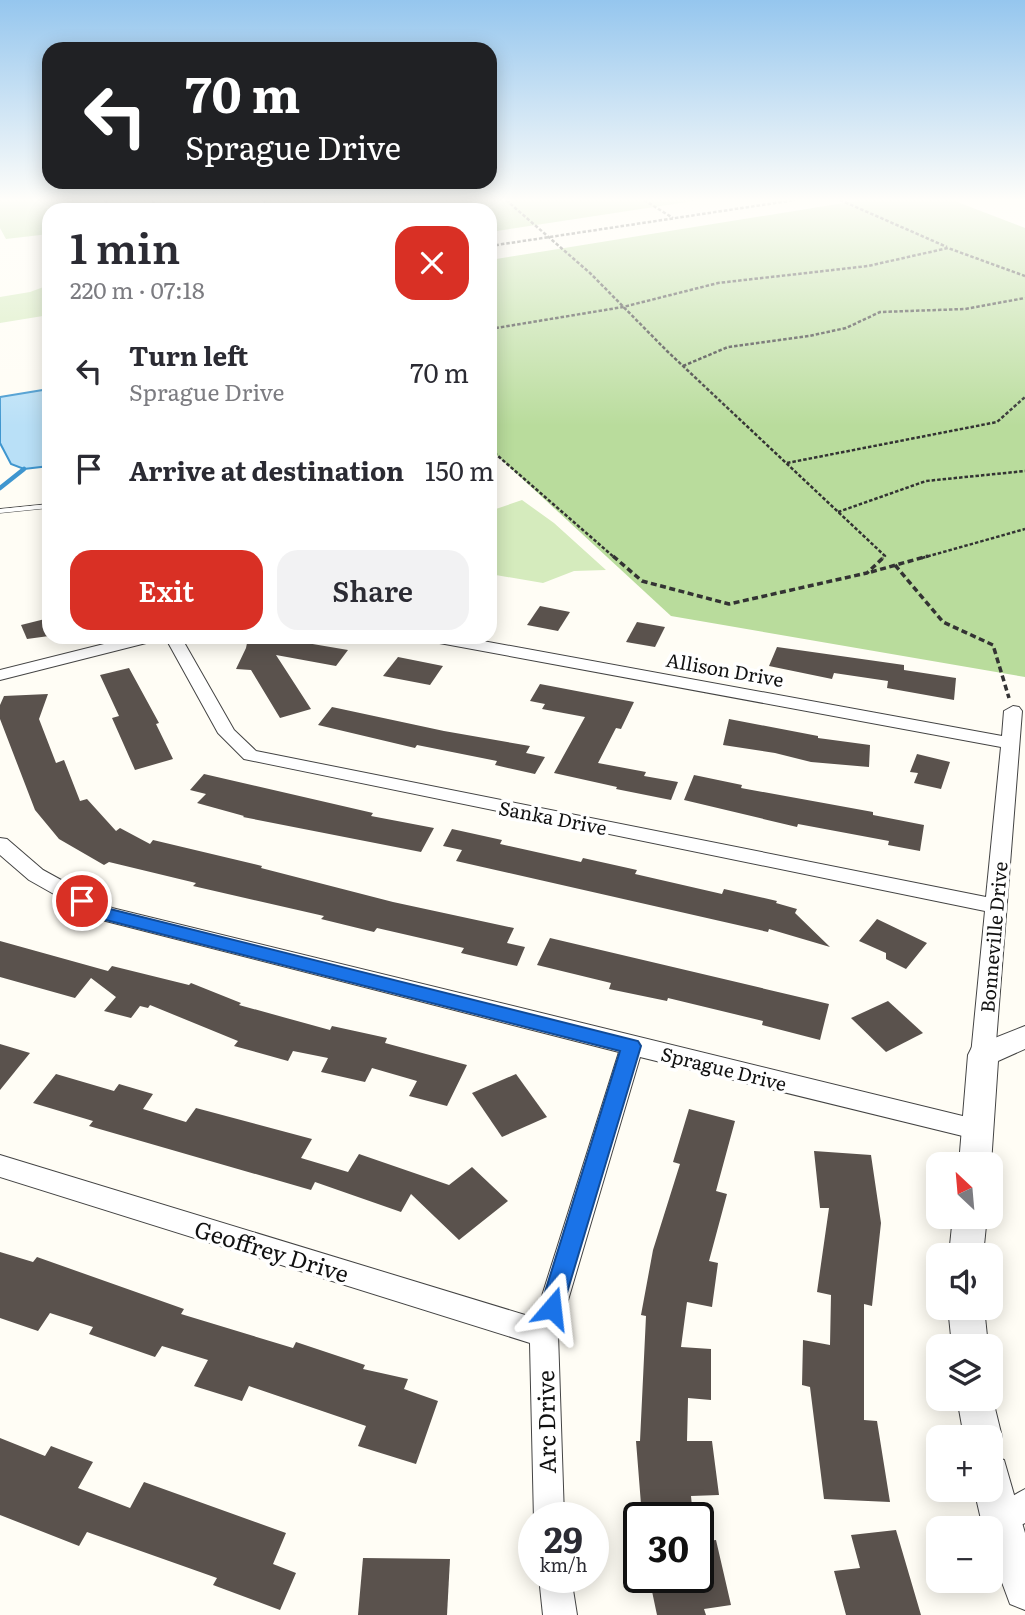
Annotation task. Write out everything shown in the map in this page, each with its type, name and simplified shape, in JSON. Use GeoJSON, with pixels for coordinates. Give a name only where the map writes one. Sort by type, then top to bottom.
{"type":"FeatureCollection","features":[{"type":"Feature","properties":{"kind":"street"},"geometry":{"type":"LineString","coordinates":[[0,675],[124,644]]}},
{"type":"Feature","properties":{"kind":"street","name":"Sanka Drive"},"geometry":{"type":"LineString","coordinates":[[177,644],[226,733],[250,755],[995,906]]}},
{"type":"Feature","properties":{"kind":"street","name":"Allison Drive"},"geometry":{"type":"LineString","coordinates":[[471,644],[1010,743]]}},
{"type":"Feature","properties":{"kind":"street","name":"Bonneville Drive"},"geometry":{"type":"LineString","coordinates":[[976,1152],[1013,711]]}},
{"type":"Feature","properties":{"kind":"street","name":"Sprague Drive"},"geometry":{"type":"LineString","coordinates":[[0,844],[36,875],[105,914],[979,1130]]}},
{"type":"Feature","properties":{"kind":"street"},"geometry":{"type":"LineString","coordinates":[[983,1055],[1025,1037]]}},
{"type":"Feature","properties":{"kind":"street","name":"Arc Drive"},"geometry":{"type":"LineString","coordinates":[[548,1502],[544,1334],[632,1046]]}},
{"type":"Feature","properties":{"kind":"street","name":"Geoffrey Drive"},"geometry":{"type":"LineString","coordinates":[[0,1166],[544,1334]]}},
{"type":"Feature","properties":{"kind":"street"},"geometry":{"type":"LineString","coordinates":[[1003,1496],[1012,1512],[1025,1589]]}},
{"type":"Feature","properties":{"kind":"street"},"geometry":{"type":"LineString","coordinates":[[557,1593],[559,1615]]}},
{"type":"Feature","properties":{"kind":"lane"},"geometry":{"type":"LineString","coordinates":[[0,511],[42,507]]}},
{"type":"Feature","properties":{"kind":"path"},"geometry":{"type":"LineString","coordinates":[[589,275],[885,556],[867,573]]}},
{"type":"Feature","properties":{"kind":"path"},"geometry":{"type":"LineString","coordinates":[[497,328],[623,307],[718,283],[785,275]]}},
{"type":"Feature","properties":{"kind":"path"},"geometry":{"type":"LineString","coordinates":[[683,366],[731,346],[821,335],[870,319],[880,312],[965,309],[1025,298]]}},
{"type":"Feature","properties":{"kind":"path"},"geometry":{"type":"LineString","coordinates":[[786,463],[997,422],[1025,397]]}},
{"type":"Feature","properties":{"kind":"path"},"geometry":{"type":"LineString","coordinates":[[497,455],[642,581],[729,604],[867,573],[1025,528]]}},
{"type":"Feature","properties":{"kind":"path"},"geometry":{"type":"LineString","coordinates":[[838,512],[926,481],[1025,471]]}},
{"type":"Feature","properties":{"kind":"path"},"geometry":{"type":"LineString","coordinates":[[895,565],[943,622],[993,645],[1013,711]]}},
{"type":"Feature","properties":{"kind":"green space"},"geometry":{"type":"Polygon","coordinates":[[[497,275],[1025,275],[1025,677],[671,616],[497,455],[497,275]]]}},
{"type":"Feature","properties":{"kind":"green space"},"geometry":{"type":"Polygon","coordinates":[[[42,288],[42,316],[0,323],[0,297],[42,288]]]}},
{"type":"Feature","properties":{"kind":"green space"},"geometry":{"type":"Polygon","coordinates":[[[522,500],[554,523],[606,570],[574,571],[543,583],[497,575],[497,509],[522,500]]]}},
{"type":"Feature","properties":{"kind":"water"},"geometry":{"type":"Polygon","coordinates":[[[42,390],[42,467],[24,469],[11,464],[0,443],[0,397],[42,390]]]}},
{"type":"Feature","properties":{"kind":"building"},"geometry":{"type":"Polygon","coordinates":[[[540,606],[570,612],[558,631],[527,625],[540,606]]]}},
{"type":"Feature","properties":{"kind":"building"},"geometry":{"type":"Polygon","coordinates":[[[42,620],[42,637],[27,639],[21,625],[42,620]]]}},
{"type":"Feature","properties":{"kind":"building"},"geometry":{"type":"Polygon","coordinates":[[[637,622],[665,627],[655,647],[626,642],[637,622]]]}},
{"type":"Feature","properties":{"kind":"building"},"geometry":{"type":"Polygon","coordinates":[[[247,644],[313,644],[348,650],[336,666],[276,655],[311,709],[280,718],[251,670],[236,669],[247,644]]]}},
{"type":"Feature","properties":{"kind":"building"},"geometry":{"type":"Polygon","coordinates":[[[777,647],[904,665],[904,670],[956,678],[954,700],[887,688],[888,681],[834,673],[832,679],[769,666],[777,647]]]}},
{"type":"Feature","properties":{"kind":"building"},"geometry":{"type":"Polygon","coordinates":[[[398,657],[443,666],[430,685],[383,676],[398,657]]]}},
{"type":"Feature","properties":{"kind":"building"},"geometry":{"type":"Polygon","coordinates":[[[129,668],[159,723],[156,724],[173,759],[135,770],[112,718],[119,716],[100,675],[129,668]]]}},
{"type":"Feature","properties":{"kind":"building"},"geometry":{"type":"Polygon","coordinates":[[[540,684],[634,702],[621,729],[616,728],[598,763],[646,772],[644,776],[678,782],[671,800],[554,773],[585,717],[542,709],[545,704],[530,701],[540,684]]]}},
{"type":"Feature","properties":{"kind":"building"},"geometry":{"type":"Polygon","coordinates":[[[48,694],[39,719],[56,763],[64,760],[80,801],[87,799],[116,831],[120,828],[150,844],[153,840],[393,902],[514,928],[507,943],[525,947],[517,966],[461,953],[464,948],[377,928],[374,932],[321,919],[324,916],[193,886],[196,883],[109,862],[104,865],[59,839],[35,810],[0,719],[0,705],[4,696],[48,694]]]}},
{"type":"Feature","properties":{"kind":"building"},"geometry":{"type":"Polygon","coordinates":[[[332,707],[530,746],[526,753],[545,757],[535,774],[495,765],[497,761],[417,745],[415,748],[318,725],[332,707]]]}},
{"type":"Feature","properties":{"kind":"building"},"geometry":{"type":"Polygon","coordinates":[[[729,719],[818,738],[870,745],[869,767],[811,762],[723,745],[729,719]]]}},
{"type":"Feature","properties":{"kind":"building"},"geometry":{"type":"Polygon","coordinates":[[[917,754],[950,762],[941,789],[914,783],[918,773],[910,772],[917,754]]]}},
{"type":"Feature","properties":{"kind":"building"},"geometry":{"type":"Polygon","coordinates":[[[204,774],[373,813],[371,816],[434,828],[421,852],[243,817],[197,803],[206,794],[190,790],[204,774]]]}},
{"type":"Feature","properties":{"kind":"building"},"geometry":{"type":"Polygon","coordinates":[[[694,775],[742,785],[741,788],[873,812],[873,815],[924,825],[920,851],[888,845],[889,841],[798,824],[797,827],[684,800],[694,775]]]}},
{"type":"Feature","properties":{"kind":"building"},"geometry":{"type":"Polygon","coordinates":[[[452,829],[502,840],[500,844],[581,862],[583,858],[637,870],[635,874],[722,894],[724,889],[777,901],[776,903],[797,909],[795,913],[830,947],[769,929],[768,932],[456,861],[462,850],[443,846],[452,829]]]}},
{"type":"Feature","properties":{"kind":"building"},"geometry":{"type":"Polygon","coordinates":[[[877,919],[927,943],[906,969],[886,959],[886,953],[859,941],[877,919]]]}},
{"type":"Feature","properties":{"kind":"building"},"geometry":{"type":"Polygon","coordinates":[[[550,938],[829,1004],[820,1040],[762,1025],[763,1021],[668,998],[667,1001],[609,989],[611,983],[537,965],[550,938]]]}},
{"type":"Feature","properties":{"kind":"building"},"geometry":{"type":"Polygon","coordinates":[[[0,941],[108,971],[112,966],[189,985],[191,983],[241,1003],[239,1005],[330,1030],[332,1026],[387,1038],[385,1043],[467,1065],[447,1106],[409,1096],[417,1081],[372,1068],[365,1082],[321,1072],[328,1058],[293,1051],[288,1061],[234,1046],[238,1041],[150,1005],[148,1008],[140,1006],[131,1018],[104,1011],[116,997],[91,978],[75,998],[0,977],[0,941]]]}},
{"type":"Feature","properties":{"kind":"building"},"geometry":{"type":"Polygon","coordinates":[[[888,1001],[923,1033],[886,1052],[851,1018],[888,1001]]]}},
{"type":"Feature","properties":{"kind":"building"},"geometry":{"type":"Polygon","coordinates":[[[0,1044],[30,1053],[0,1090],[0,1044]]]}},
{"type":"Feature","properties":{"kind":"building"},"geometry":{"type":"Polygon","coordinates":[[[56,1074],[114,1091],[119,1084],[153,1094],[143,1109],[186,1122],[196,1108],[312,1139],[301,1158],[348,1172],[359,1154],[449,1185],[472,1167],[508,1201],[459,1240],[411,1194],[401,1212],[315,1182],[311,1190],[89,1126],[93,1121],[33,1103],[56,1074]]]}},
{"type":"Feature","properties":{"kind":"building"},"geometry":{"type":"Polygon","coordinates":[[[516,1074],[547,1117],[502,1137],[472,1093],[516,1074]]]}},
{"type":"Feature","properties":{"kind":"building"},"geometry":{"type":"Polygon","coordinates":[[[689,1109],[735,1121],[716,1191],[727,1194],[709,1261],[718,1263],[712,1307],[687,1302],[681,1347],[711,1349],[711,1400],[688,1398],[687,1441],[712,1441],[719,1495],[691,1496],[692,1502],[641,1502],[636,1441],[640,1441],[646,1316],[641,1315],[653,1250],[680,1164],[673,1162],[689,1109]]]}},
{"type":"Feature","properties":{"kind":"building"},"geometry":{"type":"Polygon","coordinates":[[[814,1151],[871,1155],[881,1223],[872,1306],[864,1304],[864,1420],[877,1421],[890,1502],[824,1499],[810,1387],[802,1385],[803,1340],[830,1345],[831,1295],[817,1292],[829,1208],[820,1208],[814,1151]]]}},
{"type":"Feature","properties":{"kind":"building"},"geometry":{"type":"Polygon","coordinates":[[[0,1252],[33,1262],[37,1257],[184,1309],[181,1314],[293,1348],[296,1342],[365,1365],[363,1369],[408,1379],[404,1389],[438,1401],[416,1464],[358,1446],[366,1426],[249,1386],[242,1401],[194,1386],[208,1360],[162,1346],[155,1357],[89,1334],[93,1327],[50,1313],[38,1331],[0,1318],[0,1252]]]}},
{"type":"Feature","properties":{"kind":"building"},"geometry":{"type":"Polygon","coordinates":[[[0,1438],[45,1456],[51,1446],[93,1462],[78,1488],[130,1508],[144,1482],[286,1533],[273,1564],[296,1573],[280,1610],[213,1585],[217,1578],[87,1532],[79,1546],[0,1515],[0,1438]]]}},
{"type":"Feature","properties":{"kind":"building"},"geometry":{"type":"Polygon","coordinates":[[[896,1530],[921,1615],[846,1615],[834,1571],[860,1568],[851,1535],[896,1530]]]}},
{"type":"Feature","properties":{"kind":"building"},"geometry":{"type":"Polygon","coordinates":[[[714,1540],[731,1605],[704,1609],[706,1615],[657,1615],[652,1593],[714,1593],[714,1540]]]}},
{"type":"Feature","properties":{"kind":"building"},"geometry":{"type":"Polygon","coordinates":[[[363,1558],[450,1559],[447,1615],[358,1615],[363,1558]]]}},
{"type":"Feature","properties":{"kind":"waterway"},"geometry":{"type":"LineString","coordinates":[[0,488],[24,469]]}},
{"type":"Feature","properties":{"kind":"route"},"geometry":{"type":"LineString","coordinates":[[82,901],[105,914],[632,1046],[552,1308]]}}]}
